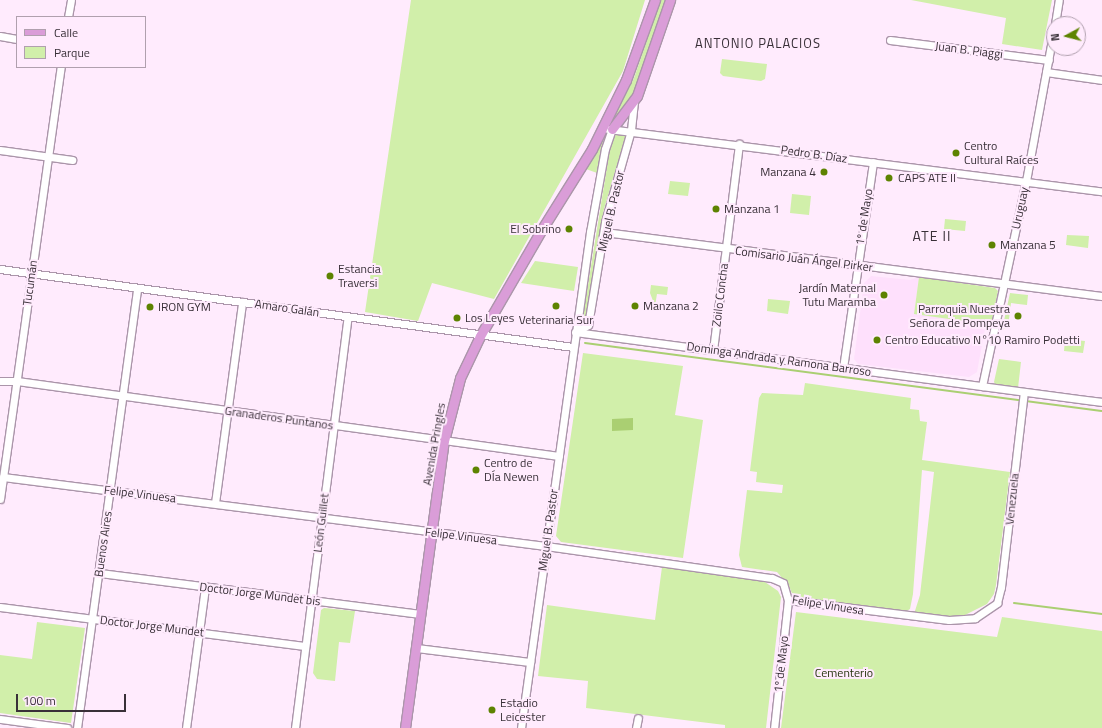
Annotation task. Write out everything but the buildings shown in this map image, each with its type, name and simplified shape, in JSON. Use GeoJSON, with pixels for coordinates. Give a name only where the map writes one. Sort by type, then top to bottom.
{"type":"FeatureCollection","features":[{"type":"Feature","properties":{"kind":"main road","name":"Avenida Pringles"},"geometry":{"type":"LineString","coordinates":[[405,728],[444,441],[460,378],[480,336],[602,128],[626,80],[655,0]]}},
{"type":"Feature","properties":{"kind":"main road"},"geometry":{"type":"LineString","coordinates":[[612,129],[634,102],[670,0]]}},
{"type":"Feature","properties":{"kind":"street"},"geometry":{"type":"LineString","coordinates":[[68,16],[71,0]]}},
{"type":"Feature","properties":{"kind":"street"},"geometry":{"type":"LineString","coordinates":[[1056,16],[1059,0]]}},
{"type":"Feature","properties":{"kind":"street"},"geometry":{"type":"LineString","coordinates":[[0,36],[16,39]]}},
{"type":"Feature","properties":{"kind":"street","name":"Juan B. Piaggi"},"geometry":{"type":"LineString","coordinates":[[890,40],[1049,60]]}},
{"type":"Feature","properties":{"kind":"street","name":"Uruguay"},"geometry":{"type":"LineString","coordinates":[[982,386],[1026,181],[1050,56]]}},
{"type":"Feature","properties":{"kind":"street","name":"Tucumán"},"geometry":{"type":"LineString","coordinates":[[0,500],[61,68]]}},
{"type":"Feature","properties":{"kind":"street"},"geometry":{"type":"LineString","coordinates":[[1046,72],[1102,80]]}},
{"type":"Feature","properties":{"kind":"street","name":"Miguel B. Pastor"},"geometry":{"type":"LineString","coordinates":[[575,332],[588,325],[604,232],[631,130],[634,102]]}},
{"type":"Feature","properties":{"kind":"street","name":"Pedro B. Díaz"},"geometry":{"type":"LineString","coordinates":[[602,128],[631,130],[1102,191]]}},
{"type":"Feature","properties":{"kind":"street","name":"Miguel B. Pastor"},"geometry":{"type":"LineString","coordinates":[[522,728],[575,332],[594,208],[605,149],[612,129]]}},
{"type":"Feature","properties":{"kind":"street","name":"Zoilo Concha"},"geometry":{"type":"LineString","coordinates":[[712,350],[739,144]]}},
{"type":"Feature","properties":{"kind":"street"},"geometry":{"type":"LineString","coordinates":[[0,150],[72,160]]}},
{"type":"Feature","properties":{"kind":"street","name":"1º de Mayo"},"geometry":{"type":"LineString","coordinates":[[843,368],[873,162]]}},
{"type":"Feature","properties":{"kind":"street","name":"Comisario Juán Ángel Pirker"},"geometry":{"type":"LineString","coordinates":[[604,232],[725,249],[1102,296]]}},
{"type":"Feature","properties":{"kind":"street","name":"Amaro Galán"},"geometry":{"type":"LineString","coordinates":[[0,269],[480,336],[573,347]]}},
{"type":"Feature","properties":{"kind":"street","name":"Buenos Aires"},"geometry":{"type":"LineString","coordinates":[[77,728],[100,573],[137,288]]}},
{"type":"Feature","properties":{"kind":"street"},"geometry":{"type":"LineString","coordinates":[[215,503],[242,302]]}},
{"type":"Feature","properties":{"kind":"street","name":"León Guillet"},"geometry":{"type":"LineString","coordinates":[[295,728],[348,317]]}},
{"type":"Feature","properties":{"kind":"street","name":"Dominga Andrada y Ramona Barroso"},"geometry":{"type":"LineString","coordinates":[[575,332],[1102,402]]}},
{"type":"Feature","properties":{"kind":"street","name":"Granaderos Puntanos"},"geometry":{"type":"LineString","coordinates":[[0,381],[17,381],[559,456]]}},
{"type":"Feature","properties":{"kind":"street","name":"Venezuela"},"geometry":{"type":"LineString","coordinates":[[1001,592],[1024,392]]}},
{"type":"Feature","properties":{"kind":"street","name":"Felipe Vinuesa"},"geometry":{"type":"LineString","coordinates":[[3,477],[546,546],[772,578],[783,583],[788,600],[904,616],[949,620],[975,618],[997,603],[1001,592]]}},
{"type":"Feature","properties":{"kind":"street","name":"Doctor Jorge Mundet bis"},"geometry":{"type":"LineString","coordinates":[[100,573],[420,614]]}},
{"type":"Feature","properties":{"kind":"street"},"geometry":{"type":"LineString","coordinates":[[186,728],[205,587]]}},
{"type":"Feature","properties":{"kind":"street","name":"1º de Mayo"},"geometry":{"type":"LineString","coordinates":[[774,728],[788,600]]}},
{"type":"Feature","properties":{"kind":"street","name":"Doctor Jorge Mundet"},"geometry":{"type":"LineString","coordinates":[[0,606],[305,646]]}},
{"type":"Feature","properties":{"kind":"street"},"geometry":{"type":"LineString","coordinates":[[416,648],[530,662]]}},
{"type":"Feature","properties":{"kind":"street"},"geometry":{"type":"LineString","coordinates":[[636,728],[638,718]]}},
{"type":"Feature","properties":{"kind":"street"},"geometry":{"type":"LineString","coordinates":[[0,719],[67,728]]}},
{"type":"Feature","properties":{"kind":"shaded area"},"geometry":{"type":"Polygon","coordinates":[[[871,276],[910,280],[919,277],[914,314],[986,324],[977,372],[969,377],[858,364],[854,359],[864,283],[871,276]]]}},
{"type":"Feature","properties":{"kind":"shaded area"},"geometry":{"type":"Polygon","coordinates":[[[633,418],[633,430],[612,431],[612,419],[633,418]]]}},
{"type":"Feature","properties":{"kind":"green space"},"geometry":{"type":"Polygon","coordinates":[[[411,0],[645,0],[623,71],[494,299],[432,283],[418,321],[365,312],[411,0]]]}},
{"type":"Feature","properties":{"kind":"green space"},"geometry":{"type":"Polygon","coordinates":[[[661,0],[667,0],[637,89],[612,122],[634,78],[661,0]]]}},
{"type":"Feature","properties":{"kind":"green space"},"geometry":{"type":"Polygon","coordinates":[[[911,0],[1052,0],[1049,16],[1046,16],[1046,30],[1042,50],[1002,44],[1006,18],[911,0]]]}},
{"type":"Feature","properties":{"kind":"green space"},"geometry":{"type":"Polygon","coordinates":[[[722,59],[767,64],[765,79],[761,81],[723,76],[720,73],[722,59]]]}},
{"type":"Feature","properties":{"kind":"green space"},"geometry":{"type":"Polygon","coordinates":[[[617,133],[626,135],[604,209],[587,318],[582,322],[611,142],[617,133]]]}},
{"type":"Feature","properties":{"kind":"green space"},"geometry":{"type":"Polygon","coordinates":[[[604,138],[597,173],[586,169],[604,138]]]}},
{"type":"Feature","properties":{"kind":"green space"},"geometry":{"type":"Polygon","coordinates":[[[670,181],[690,183],[688,196],[668,194],[670,181]]]}},
{"type":"Feature","properties":{"kind":"green space"},"geometry":{"type":"Polygon","coordinates":[[[792,194],[811,196],[809,215],[790,213],[792,194]]]}},
{"type":"Feature","properties":{"kind":"green space"},"geometry":{"type":"Polygon","coordinates":[[[945,219],[966,221],[965,231],[944,229],[945,219]]]}},
{"type":"Feature","properties":{"kind":"green space"},"geometry":{"type":"Polygon","coordinates":[[[1067,235],[1089,236],[1088,248],[1066,245],[1067,235]]]}},
{"type":"Feature","properties":{"kind":"green space"},"geometry":{"type":"Polygon","coordinates":[[[535,261],[578,267],[574,291],[521,283],[535,261]]]}},
{"type":"Feature","properties":{"kind":"green space"},"geometry":{"type":"Polygon","coordinates":[[[919,277],[995,288],[998,291],[991,325],[914,314],[919,277]]]}},
{"type":"Feature","properties":{"kind":"green space"},"geometry":{"type":"Polygon","coordinates":[[[651,285],[668,287],[667,295],[657,294],[655,306],[650,293],[651,285]]]}},
{"type":"Feature","properties":{"kind":"green space"},"geometry":{"type":"Polygon","coordinates":[[[1010,293],[1028,295],[1027,305],[1011,303],[1008,327],[1002,330],[1010,293]]]}},
{"type":"Feature","properties":{"kind":"green space"},"geometry":{"type":"Polygon","coordinates":[[[768,299],[790,301],[788,314],[767,311],[768,299]]]}},
{"type":"Feature","properties":{"kind":"green space"},"geometry":{"type":"Polygon","coordinates":[[[1065,339],[1085,341],[1083,353],[1064,351],[1065,339]]]}},
{"type":"Feature","properties":{"kind":"green space"},"geometry":{"type":"Polygon","coordinates":[[[583,353],[683,366],[675,415],[703,420],[683,558],[561,542],[556,536],[583,353]]]}},
{"type":"Feature","properties":{"kind":"green space"},"geometry":{"type":"Polygon","coordinates":[[[999,359],[1021,362],[1018,388],[996,386],[994,382],[999,359]]]}},
{"type":"Feature","properties":{"kind":"green space"},"geometry":{"type":"Polygon","coordinates":[[[805,383],[911,398],[910,409],[919,410],[920,421],[927,422],[922,460],[1010,472],[996,585],[994,594],[987,604],[965,615],[946,617],[914,614],[920,595],[934,472],[922,470],[913,594],[910,609],[905,612],[804,602],[793,596],[789,586],[777,572],[742,567],[739,555],[747,490],[782,493],[783,485],[756,482],[757,472],[750,471],[759,398],[762,393],[803,395],[805,383]]]}},
{"type":"Feature","properties":{"kind":"green space"},"geometry":{"type":"Polygon","coordinates":[[[662,567],[762,580],[778,591],[781,597],[766,728],[725,728],[725,725],[586,708],[588,681],[538,676],[547,605],[655,620],[662,567]]]}},
{"type":"Feature","properties":{"kind":"green space"},"geometry":{"type":"Polygon","coordinates":[[[324,608],[355,611],[350,643],[339,642],[335,681],[317,679],[313,673],[321,610],[324,608]]]}},
{"type":"Feature","properties":{"kind":"green space","name":"Cementerio"},"geometry":{"type":"Polygon","coordinates":[[[796,612],[997,637],[1002,617],[1102,631],[1102,728],[781,728],[796,612]]]}},
{"type":"Feature","properties":{"kind":"green space"},"geometry":{"type":"Polygon","coordinates":[[[37,622],[85,628],[71,723],[0,713],[0,655],[32,659],[37,622]]]}},
{"type":"Feature","properties":{"kind":"waterway"},"geometry":{"type":"LineString","coordinates":[[585,343],[1102,411]]}},
{"type":"Feature","properties":{"kind":"waterway"},"geometry":{"type":"LineString","coordinates":[[1014,603],[1102,614]]}},
{"type":"Feature","properties":{"kind":"place","name":"Centro Cultural Raíces"},"geometry":{"type":"Point","coordinates":[956,153]}},
{"type":"Feature","properties":{"kind":"place","name":"Manzana 4"},"geometry":{"type":"Point","coordinates":[824,172]}},
{"type":"Feature","properties":{"kind":"place","name":"CAPS ATE II"},"geometry":{"type":"Point","coordinates":[889,178]}},
{"type":"Feature","properties":{"kind":"place","name":"Manzana 1"},"geometry":{"type":"Point","coordinates":[716,209]}},
{"type":"Feature","properties":{"kind":"place","name":"El Sobrino"},"geometry":{"type":"Point","coordinates":[569,229]}},
{"type":"Feature","properties":{"kind":"place","name":"Manzana 5"},"geometry":{"type":"Point","coordinates":[992,245]}},
{"type":"Feature","properties":{"kind":"place","name":"Estancia Traversi"},"geometry":{"type":"Point","coordinates":[330,276]}},
{"type":"Feature","properties":{"kind":"place","name":"Jardín Maternal Tutu Maramba"},"geometry":{"type":"Point","coordinates":[884,295]}},
{"type":"Feature","properties":{"kind":"place","name":"Veterinaria Sur"},"geometry":{"type":"Point","coordinates":[556,306]}},
{"type":"Feature","properties":{"kind":"place","name":"Manzana 2"},"geometry":{"type":"Point","coordinates":[635,306]}},
{"type":"Feature","properties":{"kind":"place","name":"IRON GYM"},"geometry":{"type":"Point","coordinates":[150,307]}},
{"type":"Feature","properties":{"kind":"place","name":"Parroquia Nuestra Señora de Pompeya"},"geometry":{"type":"Point","coordinates":[1018,316]}},
{"type":"Feature","properties":{"kind":"place","name":"Los Leyes"},"geometry":{"type":"Point","coordinates":[457,318]}},
{"type":"Feature","properties":{"kind":"place","name":"Centro Educativo N°10 Ramiro Podetti"},"geometry":{"type":"Point","coordinates":[877,340]}},
{"type":"Feature","properties":{"kind":"place","name":"Centro de DÍa Newen"},"geometry":{"type":"Point","coordinates":[476,470]}},
{"type":"Feature","properties":{"kind":"place","name":"Estadio Leicester"},"geometry":{"type":"Point","coordinates":[492,710]}},
{"type":"Feature","properties":{"kind":"district","name":"ANTONIO PALACIOS"},"geometry":{"type":"Point","coordinates":[758,43]}},
{"type":"Feature","properties":{"kind":"district","name":"ATE II"},"geometry":{"type":"Point","coordinates":[932,236]}}]}
